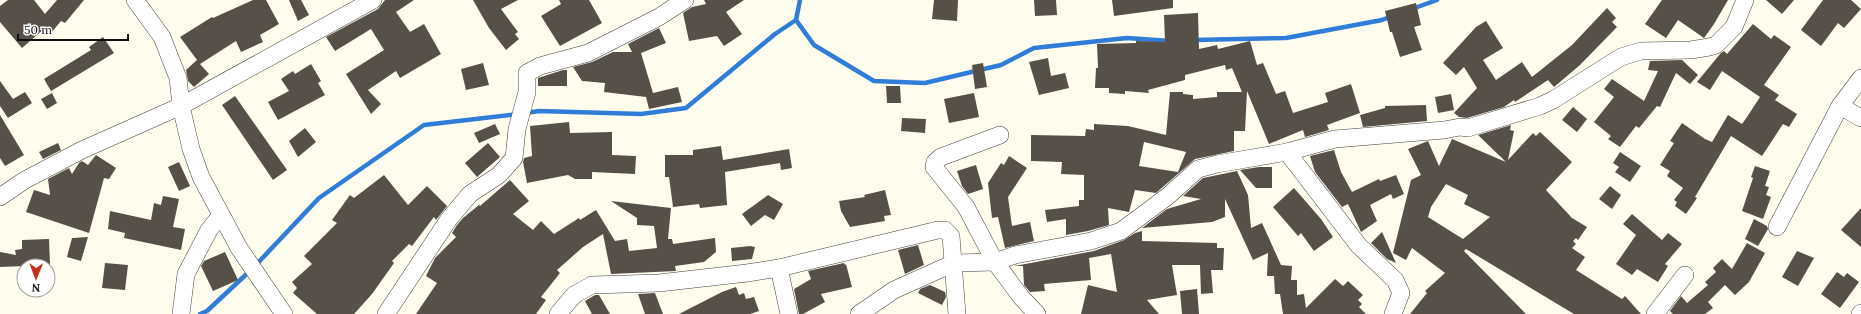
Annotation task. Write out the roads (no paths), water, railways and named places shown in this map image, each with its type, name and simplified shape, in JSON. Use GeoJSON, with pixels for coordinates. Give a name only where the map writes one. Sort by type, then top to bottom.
{"type":"FeatureCollection","features":[{"type":"Feature","properties":{"kind":"street"},"geometry":{"type":"LineString","coordinates":[[135,0],[162,37],[178,78],[181,106],[191,149],[201,177],[239,248],[284,314]]}},
{"type":"Feature","properties":{"kind":"street"},"geometry":{"type":"LineString","coordinates":[[0,197],[25,180],[82,150],[181,106],[373,0]]}},
{"type":"Feature","properties":{"kind":"street"},"geometry":{"type":"LineString","coordinates":[[386,314],[448,219],[470,194],[499,175],[514,158],[517,129],[527,92],[527,73],[540,66],[588,53],[659,17],[685,0]]}},
{"type":"Feature","properties":{"kind":"street"},"geometry":{"type":"LineString","coordinates":[[859,314],[894,290],[954,263],[995,262],[1015,255],[1091,241],[1121,231],[1168,196],[1198,169],[1217,164],[1287,152],[1335,139],[1444,130],[1460,127],[1468,128],[1540,106],[1553,100],[1621,57],[1641,51],[1691,50],[1716,45],[1734,27],[1745,0]]}},
{"type":"Feature","properties":{"kind":"street"},"geometry":{"type":"LineString","coordinates":[[1777,227],[1840,106],[1861,78]]}},
{"type":"Feature","properties":{"kind":"street"},"geometry":{"type":"LineString","coordinates":[[1840,106],[1861,118]]}},
{"type":"Feature","properties":{"kind":"street"},"geometry":{"type":"LineString","coordinates":[[1000,134],[941,157],[935,162],[934,167],[966,207],[995,262],[1021,297],[1037,314]]}},
{"type":"Feature","properties":{"kind":"street"},"geometry":{"type":"LineString","coordinates":[[1287,152],[1359,246],[1395,280],[1401,293],[1392,314]]}},
{"type":"Feature","properties":{"kind":"street"},"geometry":{"type":"LineString","coordinates":[[181,314],[186,274],[209,230],[220,215]]}},
{"type":"Feature","properties":{"kind":"street"},"geometry":{"type":"LineString","coordinates":[[558,314],[574,294],[592,285],[677,281],[778,268],[938,230],[945,230],[951,236],[957,314]]}},
{"type":"Feature","properties":{"kind":"street"},"geometry":{"type":"LineString","coordinates":[[778,268],[789,314]]}},
{"type":"Feature","properties":{"kind":"street"},"geometry":{"type":"LineString","coordinates":[[1655,314],[1685,275]]}},
{"type":"Feature","properties":{"kind":"waterway"},"geometry":{"type":"LineString","coordinates":[[526,113],[539,111],[641,114],[686,108],[775,34],[796,20],[800,0]]}},
{"type":"Feature","properties":{"kind":"waterway"},"geometry":{"type":"LineString","coordinates":[[1412,9],[1437,0]]}},
{"type":"Feature","properties":{"kind":"waterway"},"geometry":{"type":"LineString","coordinates":[[1194,40],[1286,38],[1382,20],[1392,16]]}},
{"type":"Feature","properties":{"kind":"waterway"},"geometry":{"type":"LineString","coordinates":[[796,20],[814,45],[874,81],[925,83],[1001,65],[1034,48],[1127,38],[1170,41]]}},
{"type":"Feature","properties":{"kind":"waterway"},"geometry":{"type":"LineString","coordinates":[[200,314],[207,311],[253,268],[319,198],[424,125],[518,114]]}}]}
